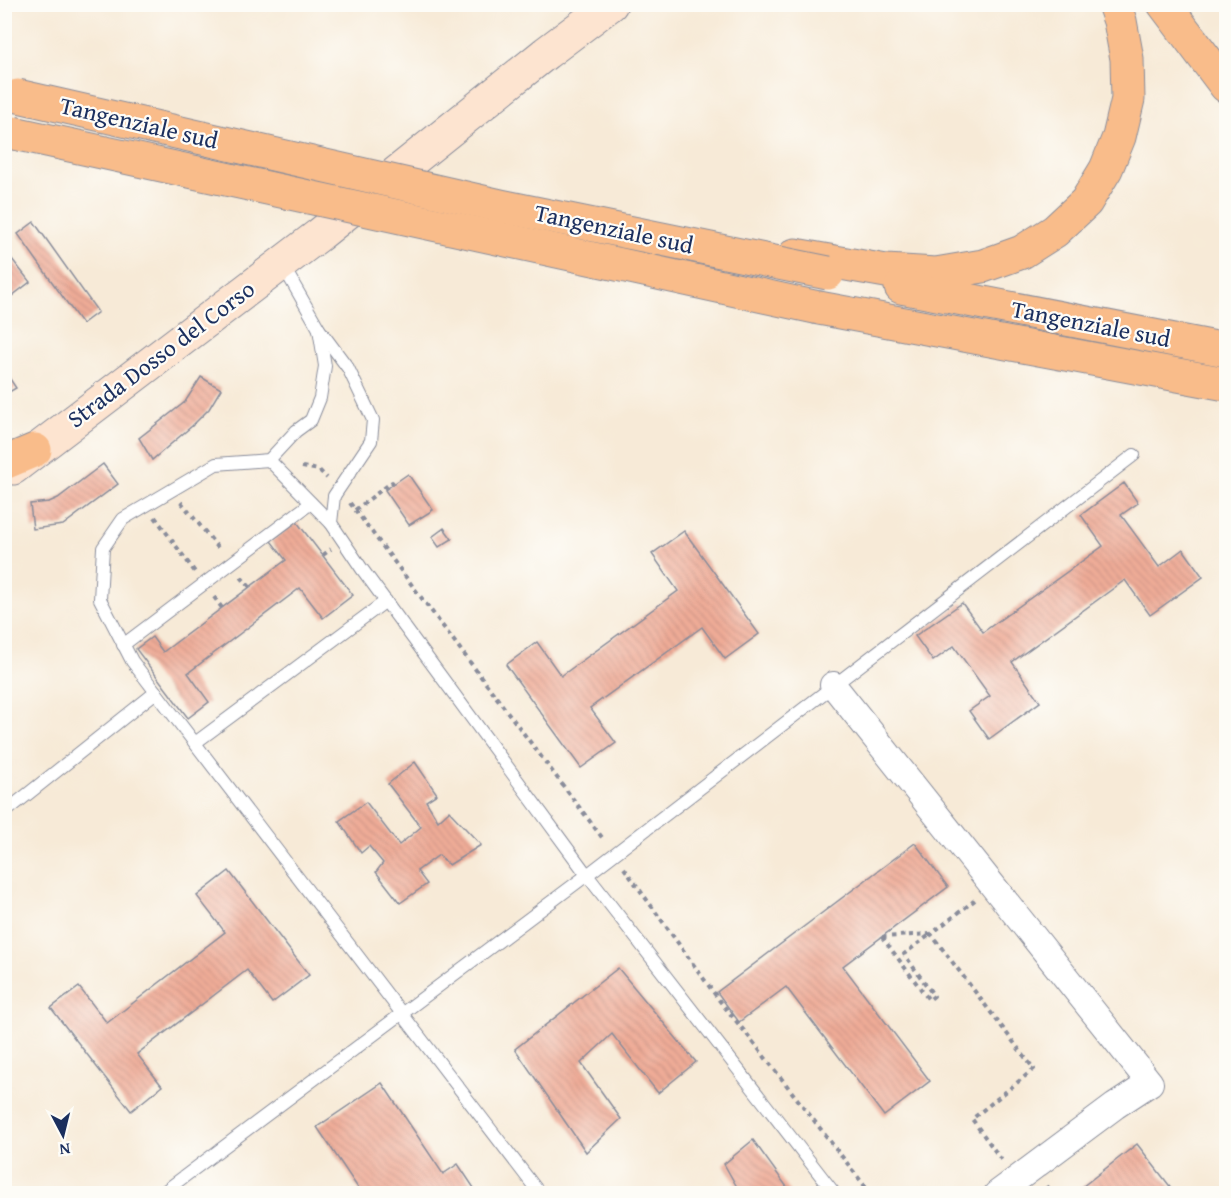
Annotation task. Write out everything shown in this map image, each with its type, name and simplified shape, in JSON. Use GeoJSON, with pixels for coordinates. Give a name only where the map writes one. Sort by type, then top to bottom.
{"type":"FeatureCollection","features":[{"type":"Feature","properties":{"kind":"highway"},"geometry":{"type":"LineString","coordinates":[[829,267],[936,274],[983,266],[1022,252],[1055,231],[1086,202],[1106,169],[1119,136],[1128,99],[1127,59],[1120,21],[1114,4]]}},
{"type":"Feature","properties":{"kind":"highway"},"geometry":{"type":"LineString","coordinates":[[1164,4],[1227,86]]}},
{"type":"Feature","properties":{"kind":"highway","name":"Tangenziale sud"},"geometry":{"type":"LineString","coordinates":[[11,94],[501,206],[829,267],[1227,350]]}},
{"type":"Feature","properties":{"kind":"highway","name":"Tangenziale sud"},"geometry":{"type":"LineString","coordinates":[[8,132],[819,308],[1227,384]]}},
{"type":"Feature","properties":{"kind":"highway"},"geometry":{"type":"LineString","coordinates":[[4,463],[35,450]]}},
{"type":"Feature","properties":{"kind":"main road","name":"Strada Dosso del Corso"},"geometry":{"type":"LineString","coordinates":[[4,474],[319,235],[546,53],[611,4]]}},
{"type":"Feature","properties":{"kind":"street"},"geometry":{"type":"LineString","coordinates":[[833,685],[1150,1083],[1115,1106],[997,1194]]}},
{"type":"Feature","properties":{"kind":"lane"},"geometry":{"type":"LineString","coordinates":[[281,263],[319,328],[348,368],[373,420],[371,441],[334,496],[331,523]]}},
{"type":"Feature","properties":{"kind":"lane"},"geometry":{"type":"LineString","coordinates":[[319,328],[325,366],[320,398],[311,420],[296,431],[269,460],[216,464],[123,519],[103,548],[100,599],[132,661],[540,1194]]}},
{"type":"Feature","properties":{"kind":"lane"},"geometry":{"type":"LineString","coordinates":[[161,1194],[587,875],[1134,454]]}},
{"type":"Feature","properties":{"kind":"lane"},"geometry":{"type":"LineString","coordinates":[[269,460],[331,523],[362,569],[587,875],[835,1194]]}},
{"type":"Feature","properties":{"kind":"lane"},"geometry":{"type":"LineString","coordinates":[[123,645],[311,503]]}},
{"type":"Feature","properties":{"kind":"lane"},"geometry":{"type":"LineString","coordinates":[[195,743],[386,601]]}},
{"type":"Feature","properties":{"kind":"lane"},"geometry":{"type":"LineString","coordinates":[[4,813],[156,692]]}},
{"type":"Feature","properties":{"kind":"path"},"geometry":{"type":"LineString","coordinates":[[355,510],[392,482],[393,484]]}},
{"type":"Feature","properties":{"kind":"path"},"geometry":{"type":"LineString","coordinates":[[171,490],[250,587]]}},
{"type":"Feature","properties":{"kind":"path"},"geometry":{"type":"LineString","coordinates":[[145,505],[222,608]]}},
{"type":"Feature","properties":{"kind":"path"},"geometry":{"type":"LineString","coordinates":[[931,934],[882,937],[929,1000],[934,996],[904,954],[931,934],[993,886]]}},
{"type":"Feature","properties":{"kind":"path"},"geometry":{"type":"LineString","coordinates":[[931,934],[1035,1069],[972,1119],[1005,1166]]}},
{"type":"Feature","properties":{"kind":"building"},"geometry":{"type":"Polygon","coordinates":[[[34,222],[98,312],[82,324],[18,234],[34,222]]]}},
{"type":"Feature","properties":{"kind":"building"},"geometry":{"type":"Polygon","coordinates":[[[8,254],[30,282],[4,302],[4,256],[8,254]]]}},
{"type":"Feature","properties":{"kind":"building"},"geometry":{"type":"Polygon","coordinates":[[[4,370],[16,388],[4,395],[4,370]]]}},
{"type":"Feature","properties":{"kind":"building"},"geometry":{"type":"Polygon","coordinates":[[[201,377],[221,389],[209,409],[152,460],[139,438],[185,402],[201,377]]]}},
{"type":"Feature","properties":{"kind":"building"},"geometry":{"type":"Polygon","coordinates":[[[103,464],[118,484],[63,525],[33,529],[30,504],[49,502],[58,498],[103,464]]]}},
{"type":"Feature","properties":{"kind":"building"},"geometry":{"type":"Polygon","coordinates":[[[408,474],[433,510],[409,525],[385,490],[408,474]]]}},
{"type":"Feature","properties":{"kind":"building"},"geometry":{"type":"Polygon","coordinates":[[[1124,483],[1138,503],[1121,515],[1159,567],[1183,549],[1203,577],[1150,615],[1125,580],[1012,662],[1040,702],[989,739],[969,711],[990,696],[954,646],[933,661],[915,636],[962,603],[983,632],[1103,546],[1081,515],[1124,483]]]}},
{"type":"Feature","properties":{"kind":"building"},"geometry":{"type":"Polygon","coordinates":[[[297,522],[353,595],[323,618],[300,588],[188,673],[209,702],[188,718],[136,649],[152,637],[163,652],[286,560],[271,541],[297,522]]]}},
{"type":"Feature","properties":{"kind":"building"},"geometry":{"type":"Polygon","coordinates":[[[444,528],[452,539],[439,547],[432,537],[444,528]]]}},
{"type":"Feature","properties":{"kind":"building"},"geometry":{"type":"Polygon","coordinates":[[[684,531],[759,634],[725,659],[702,627],[590,708],[616,743],[581,768],[506,665],[537,642],[561,676],[678,591],[652,554],[684,531]]]}},
{"type":"Feature","properties":{"kind":"building"},"geometry":{"type":"Polygon","coordinates":[[[415,762],[437,794],[426,801],[438,821],[449,811],[481,845],[449,865],[439,855],[417,871],[427,884],[400,903],[376,872],[383,863],[369,846],[361,853],[339,821],[366,802],[399,845],[421,827],[388,784],[415,762]]]}},
{"type":"Feature","properties":{"kind":"building"},"geometry":{"type":"Polygon","coordinates":[[[915,843],[948,887],[843,966],[930,1081],[884,1116],[786,987],[739,1022],[717,992],[915,843]]]}},
{"type":"Feature","properties":{"kind":"building"},"geometry":{"type":"Polygon","coordinates":[[[229,871],[309,975],[272,1003],[247,970],[137,1054],[162,1086],[131,1111],[51,1008],[79,987],[107,1023],[225,932],[197,896],[229,871]]]}},
{"type":"Feature","properties":{"kind":"building"},"geometry":{"type":"Polygon","coordinates":[[[618,968],[696,1062],[658,1093],[612,1034],[581,1063],[621,1119],[586,1152],[515,1049],[618,968]]]}},
{"type":"Feature","properties":{"kind":"building"},"geometry":{"type":"Polygon","coordinates":[[[382,1083],[443,1174],[458,1164],[478,1194],[362,1194],[317,1127],[382,1083]]]}},
{"type":"Feature","properties":{"kind":"building"},"geometry":{"type":"Polygon","coordinates":[[[753,1140],[792,1194],[728,1194],[737,1187],[724,1164],[753,1140]]]}},
{"type":"Feature","properties":{"kind":"building"},"geometry":{"type":"Polygon","coordinates":[[[1137,1144],[1176,1194],[1073,1194],[1137,1144]]]}}]}
